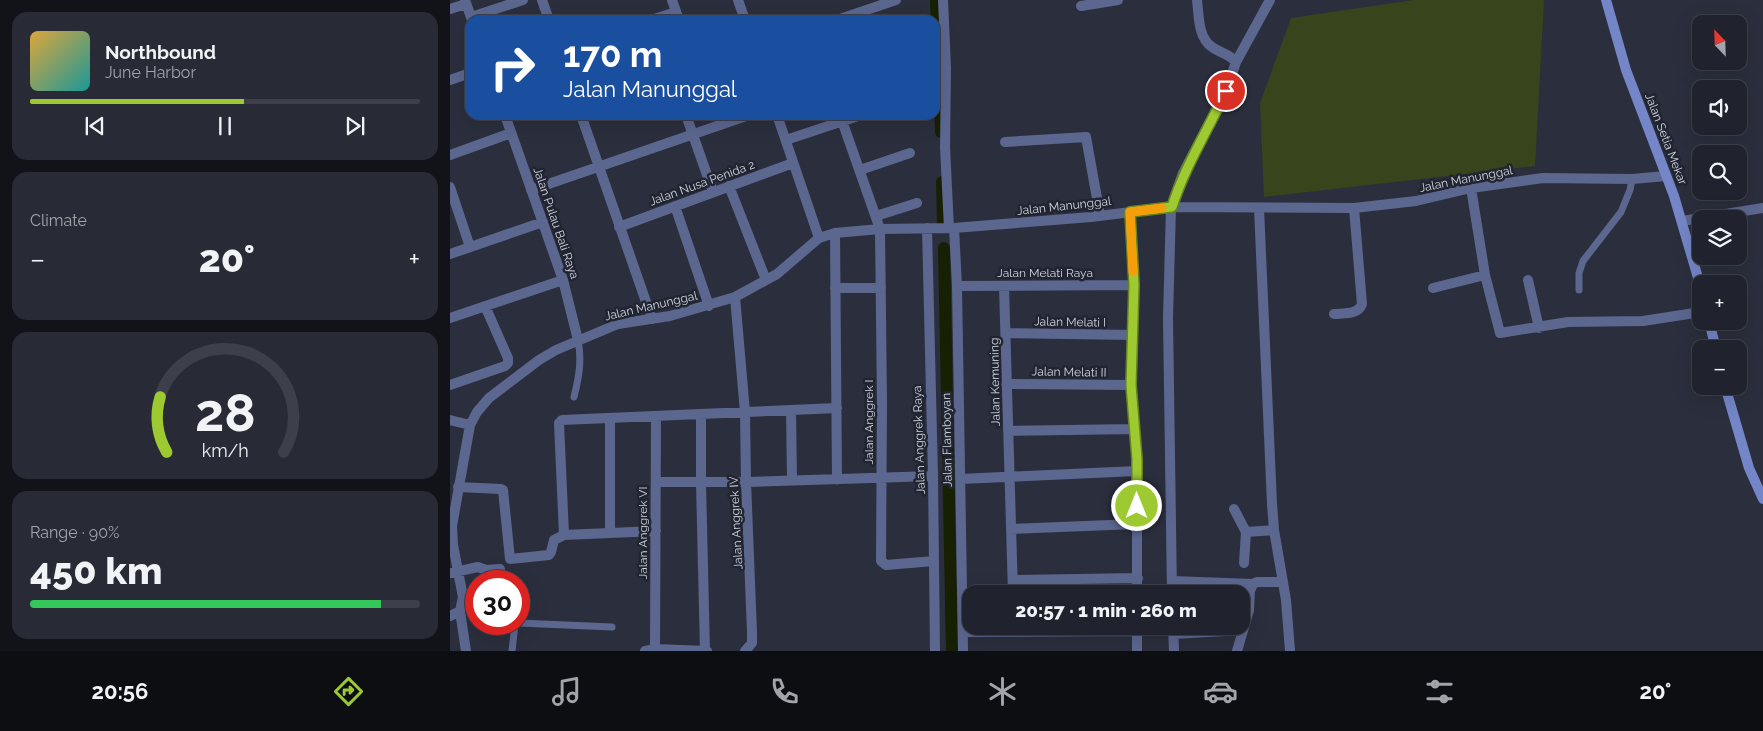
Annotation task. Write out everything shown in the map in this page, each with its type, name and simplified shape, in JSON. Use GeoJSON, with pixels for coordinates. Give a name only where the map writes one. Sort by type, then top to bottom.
{"type":"FeatureCollection","features":[{"type":"Feature","properties":{"kind":"street"},"geometry":{"type":"LineString","coordinates":[[480,15],[523,0]]}},
{"type":"Feature","properties":{"kind":"street"},"geometry":{"type":"LineString","coordinates":[[542,0],[546,15]]}},
{"type":"Feature","properties":{"kind":"street"},"geometry":{"type":"LineString","coordinates":[[672,0],[677,15]]}},
{"type":"Feature","properties":{"kind":"street"},"geometry":{"type":"LineString","coordinates":[[738,0],[743,15]]}},
{"type":"Feature","properties":{"kind":"street"},"geometry":{"type":"LineString","coordinates":[[852,15],[896,0]]}},
{"type":"Feature","properties":{"kind":"street","name":"Jalan Flamboyan"},"geometry":{"type":"LineString","coordinates":[[943,0],[946,68],[944,147],[950,228],[957,286],[962,585]]}},
{"type":"Feature","properties":{"kind":"street"},"geometry":{"type":"LineString","coordinates":[[1081,6],[1118,0]]}},
{"type":"Feature","properties":{"kind":"street"},"geometry":{"type":"LineString","coordinates":[[1197,0],[1200,27],[1205,41],[1236,62]]}},
{"type":"Feature","properties":{"kind":"street","name":"Jalan Setia Mekar"},"geometry":{"type":"LineString","coordinates":[[1606,0],[1626,70],[1682,221],[1697,275]]}},
{"type":"Feature","properties":{"kind":"street"},"geometry":{"type":"LineString","coordinates":[[1172,585],[1168,318],[1172,207],[1183,173],[1204,136],[1226,91],[1236,62],[1268,1]]}},
{"type":"Feature","properties":{"kind":"street"},"geometry":{"type":"LineString","coordinates":[[450,9],[466,2],[470,15]]}},
{"type":"Feature","properties":{"kind":"street"},"geometry":{"type":"LineString","coordinates":[[450,80],[465,75]]}},
{"type":"Feature","properties":{"kind":"street","name":"Jalan Pulau Bali Raya"},"geometry":{"type":"LineString","coordinates":[[507,120],[562,280],[578,340]]}},
{"type":"Feature","properties":{"kind":"street"},"geometry":{"type":"LineString","coordinates":[[583,120],[652,319]]}},
{"type":"Feature","properties":{"kind":"street"},"geometry":{"type":"LineString","coordinates":[[688,120],[713,192]]}},
{"type":"Feature","properties":{"kind":"street"},"geometry":{"type":"LineString","coordinates":[[531,190],[735,120]]}},
{"type":"Feature","properties":{"kind":"street"},"geometry":{"type":"LineString","coordinates":[[779,120],[819,238]]}},
{"type":"Feature","properties":{"kind":"street"},"geometry":{"type":"LineString","coordinates":[[786,140],[836,120]]}},
{"type":"Feature","properties":{"kind":"street","name":"Jalan Anggrek I"},"geometry":{"type":"LineString","coordinates":[[842,120],[880,229],[882,563],[886,565],[934,561]]}},
{"type":"Feature","properties":{"kind":"street"},"geometry":{"type":"LineString","coordinates":[[450,155],[511,133]]}},
{"type":"Feature","properties":{"kind":"street"},"geometry":{"type":"LineString","coordinates":[[1006,142],[1086,137],[1100,215]]}},
{"type":"Feature","properties":{"kind":"street"},"geometry":{"type":"LineString","coordinates":[[860,170],[910,152]]}},
{"type":"Feature","properties":{"kind":"street","name":"Jalan Nusa Penida 2"},"geometry":{"type":"LineString","coordinates":[[619,227],[793,163]]}},
{"type":"Feature","properties":{"kind":"street","name":"Jalan Manunggal"},"geometry":{"type":"LineString","coordinates":[[470,425],[477,412],[489,398],[539,360],[578,340],[618,324],[652,319],[709,306],[735,297],[789,265],[819,238],[835,233],[880,229],[950,228],[1172,207],[1354,208],[1416,201],[1471,188],[1543,178],[1632,179],[1666,176]]}},
{"type":"Feature","properties":{"kind":"street"},"geometry":{"type":"LineString","coordinates":[[729,186],[766,280]]}},
{"type":"Feature","properties":{"kind":"street"},"geometry":{"type":"LineString","coordinates":[[450,187],[470,247]]}},
{"type":"Feature","properties":{"kind":"street"},"geometry":{"type":"LineString","coordinates":[[1471,188],[1485,275],[1500,333],[1568,322],[1643,321],[1692,313]]}},
{"type":"Feature","properties":{"kind":"street"},"geometry":{"type":"LineString","coordinates":[[876,216],[917,203]]}},
{"type":"Feature","properties":{"kind":"street"},"geometry":{"type":"LineString","coordinates":[[674,206],[709,306]]}},
{"type":"Feature","properties":{"kind":"street"},"geometry":{"type":"LineString","coordinates":[[1259,208],[1268,450],[1274,530],[1286,600],[1290,651]]}},
{"type":"Feature","properties":{"kind":"street"},"geometry":{"type":"LineString","coordinates":[[1334,314],[1355,312],[1360,309],[1362,304],[1354,208]]}},
{"type":"Feature","properties":{"kind":"street"},"geometry":{"type":"LineString","coordinates":[[1682,221],[1763,208]]}},
{"type":"Feature","properties":{"kind":"street"},"geometry":{"type":"LineString","coordinates":[[1130,212],[1134,285],[1131,385],[1137,471],[1138,585]]}},
{"type":"Feature","properties":{"kind":"street"},"geometry":{"type":"LineString","coordinates":[[450,254],[542,222]]}},
{"type":"Feature","properties":{"kind":"street","name":"Jalan Anggrek Raya"},"geometry":{"type":"LineString","coordinates":[[931,228],[935,651]]}},
{"type":"Feature","properties":{"kind":"street"},"geometry":{"type":"LineString","coordinates":[[835,233],[837,480]]}},
{"type":"Feature","properties":{"kind":"street"},"geometry":{"type":"LineString","coordinates":[[1433,288],[1485,275]]}},
{"type":"Feature","properties":{"kind":"street"},"geometry":{"type":"LineString","coordinates":[[450,318],[562,280]]}},
{"type":"Feature","properties":{"kind":"street"},"geometry":{"type":"LineString","coordinates":[[1528,280],[1539,328]]}},
{"type":"Feature","properties":{"kind":"street","name":"Jalan Melati Raya"},"geometry":{"type":"LineString","coordinates":[[957,286],[1134,285]]}},
{"type":"Feature","properties":{"kind":"street","name":"Jalan Kemuning"},"geometry":{"type":"LineString","coordinates":[[1004,286],[1013,585]]}},
{"type":"Feature","properties":{"kind":"street"},"geometry":{"type":"LineString","coordinates":[[835,288],[880,288]]}},
{"type":"Feature","properties":{"kind":"street","name":"Jalan Anggrek IV"},"geometry":{"type":"LineString","coordinates":[[735,297],[745,412],[752,632],[752,643],[745,651]]}},
{"type":"Feature","properties":{"kind":"street"},"geometry":{"type":"LineString","coordinates":[[450,385],[505,366],[508,363],[508,358],[485,306]]}},
{"type":"Feature","properties":{"kind":"street","name":"Jalan Melati I"},"geometry":{"type":"LineString","coordinates":[[1006,333],[1133,335]]}},
{"type":"Feature","properties":{"kind":"street","name":"Jalan Melati II"},"geometry":{"type":"LineString","coordinates":[[1006,384],[1131,385]]}},
{"type":"Feature","properties":{"kind":"street"},"geometry":{"type":"LineString","coordinates":[[1728,395],[1749,468],[1763,500]]}},
{"type":"Feature","properties":{"kind":"street"},"geometry":{"type":"LineString","coordinates":[[564,535],[560,422],[564,419],[836,408]]}},
{"type":"Feature","properties":{"kind":"street"},"geometry":{"type":"LineString","coordinates":[[791,410],[792,480]]}},
{"type":"Feature","properties":{"kind":"street"},"geometry":{"type":"LineString","coordinates":[[650,650],[706,651],[701,414]]}},
{"type":"Feature","properties":{"kind":"street","name":"Jalan Anggrek VI"},"geometry":{"type":"LineString","coordinates":[[650,650],[656,531],[656,416]]}},
{"type":"Feature","properties":{"kind":"street"},"geometry":{"type":"LineString","coordinates":[[610,418],[610,532]]}},
{"type":"Feature","properties":{"kind":"street"},"geometry":{"type":"LineString","coordinates":[[450,420],[470,425],[451,526],[455,573],[463,597],[460,611],[466,651]]}},
{"type":"Feature","properties":{"kind":"street"},"geometry":{"type":"LineString","coordinates":[[1008,430],[1135,429]]}},
{"type":"Feature","properties":{"kind":"street"},"geometry":{"type":"LineString","coordinates":[[960,479],[1137,471]]}},
{"type":"Feature","properties":{"kind":"street"},"geometry":{"type":"LineString","coordinates":[[656,482],[701,483],[933,476]]}},
{"type":"Feature","properties":{"kind":"street"},"geometry":{"type":"LineString","coordinates":[[458,487],[503,490],[510,559],[548,555],[551,552],[554,540],[564,535],[656,531]]}},
{"type":"Feature","properties":{"kind":"street"},"geometry":{"type":"LineString","coordinates":[[1234,509],[1246,532],[1244,563]]}},
{"type":"Feature","properties":{"kind":"street"},"geometry":{"type":"LineString","coordinates":[[1011,529],[1136,524]]}},
{"type":"Feature","properties":{"kind":"street"},"geometry":{"type":"LineString","coordinates":[[1246,532],[1274,530]]}},
{"type":"Feature","properties":{"kind":"street"},"geometry":{"type":"LineString","coordinates":[[455,573],[478,567],[486,570],[500,569]]}},
{"type":"Feature","properties":{"kind":"street"},"geometry":{"type":"LineString","coordinates":[[1013,580],[1138,578]]}},
{"type":"Feature","properties":{"kind":"street"},"geometry":{"type":"LineString","coordinates":[[1172,581],[1253,584],[1257,582],[1283,582]]}},
{"type":"Feature","properties":{"kind":"street"},"geometry":{"type":"LineString","coordinates":[[1250,591],[1253,584]]}},
{"type":"Feature","properties":{"kind":"street"},"geometry":{"type":"LineString","coordinates":[[450,616],[460,611]]}},
{"type":"Feature","properties":{"kind":"street","name":"Jalan Flamboyan"},"geometry":{"type":"LineString","coordinates":[[963,635],[963,651]]}},
{"type":"Feature","properties":{"kind":"street"},"geometry":{"type":"LineString","coordinates":[[1137,635],[1137,651]]}},
{"type":"Feature","properties":{"kind":"street"},"geometry":{"type":"LineString","coordinates":[[1173,635],[1174,651]]}},
{"type":"Feature","properties":{"kind":"street"},"geometry":{"type":"LineString","coordinates":[[1237,651],[1241,635]]}},
{"type":"Feature","properties":{"kind":"lane"},"geometry":{"type":"LineString","coordinates":[[1579,290],[1579,273],[1583,262],[1621,212],[1630,190],[1632,179]]}},
{"type":"Feature","properties":{"kind":"lane"},"geometry":{"type":"LineString","coordinates":[[574,397],[581,362],[578,340]]}},
{"type":"Feature","properties":{"kind":"lane"},"geometry":{"type":"LineString","coordinates":[[530,624],[612,627]]}},
{"type":"Feature","properties":{"kind":"lane"},"geometry":{"type":"LineString","coordinates":[[512,651],[515,635]]}},
{"type":"Feature","properties":{"kind":"green space"},"geometry":{"type":"Polygon","coordinates":[[[1414,0],[1544,0],[1535,166],[1264,197],[1260,103],[1291,18],[1414,0]]]}},
{"type":"Feature","properties":{"kind":"waterway"},"geometry":{"type":"LineString","coordinates":[[936,0],[937,15]]}},
{"type":"Feature","properties":{"kind":"waterway"},"geometry":{"type":"LineString","coordinates":[[940,106],[941,132]]}},
{"type":"Feature","properties":{"kind":"waterway"},"geometry":{"type":"LineString","coordinates":[[942,182],[943,222]]}},
{"type":"Feature","properties":{"kind":"waterway"},"geometry":{"type":"LineString","coordinates":[[944,248],[952,651]]}},
{"type":"Feature","properties":{"kind":"slow traffic"},"geometry":{"type":"LineString","coordinates":[[1133,272],[1130,212],[1162,208]]}},
{"type":"Feature","properties":{"kind":"route"},"geometry":{"type":"LineString","coordinates":[[1137,506],[1137,459],[1131,385],[1134,285],[1130,212],[1172,207],[1183,173],[1226,91]]}}]}
